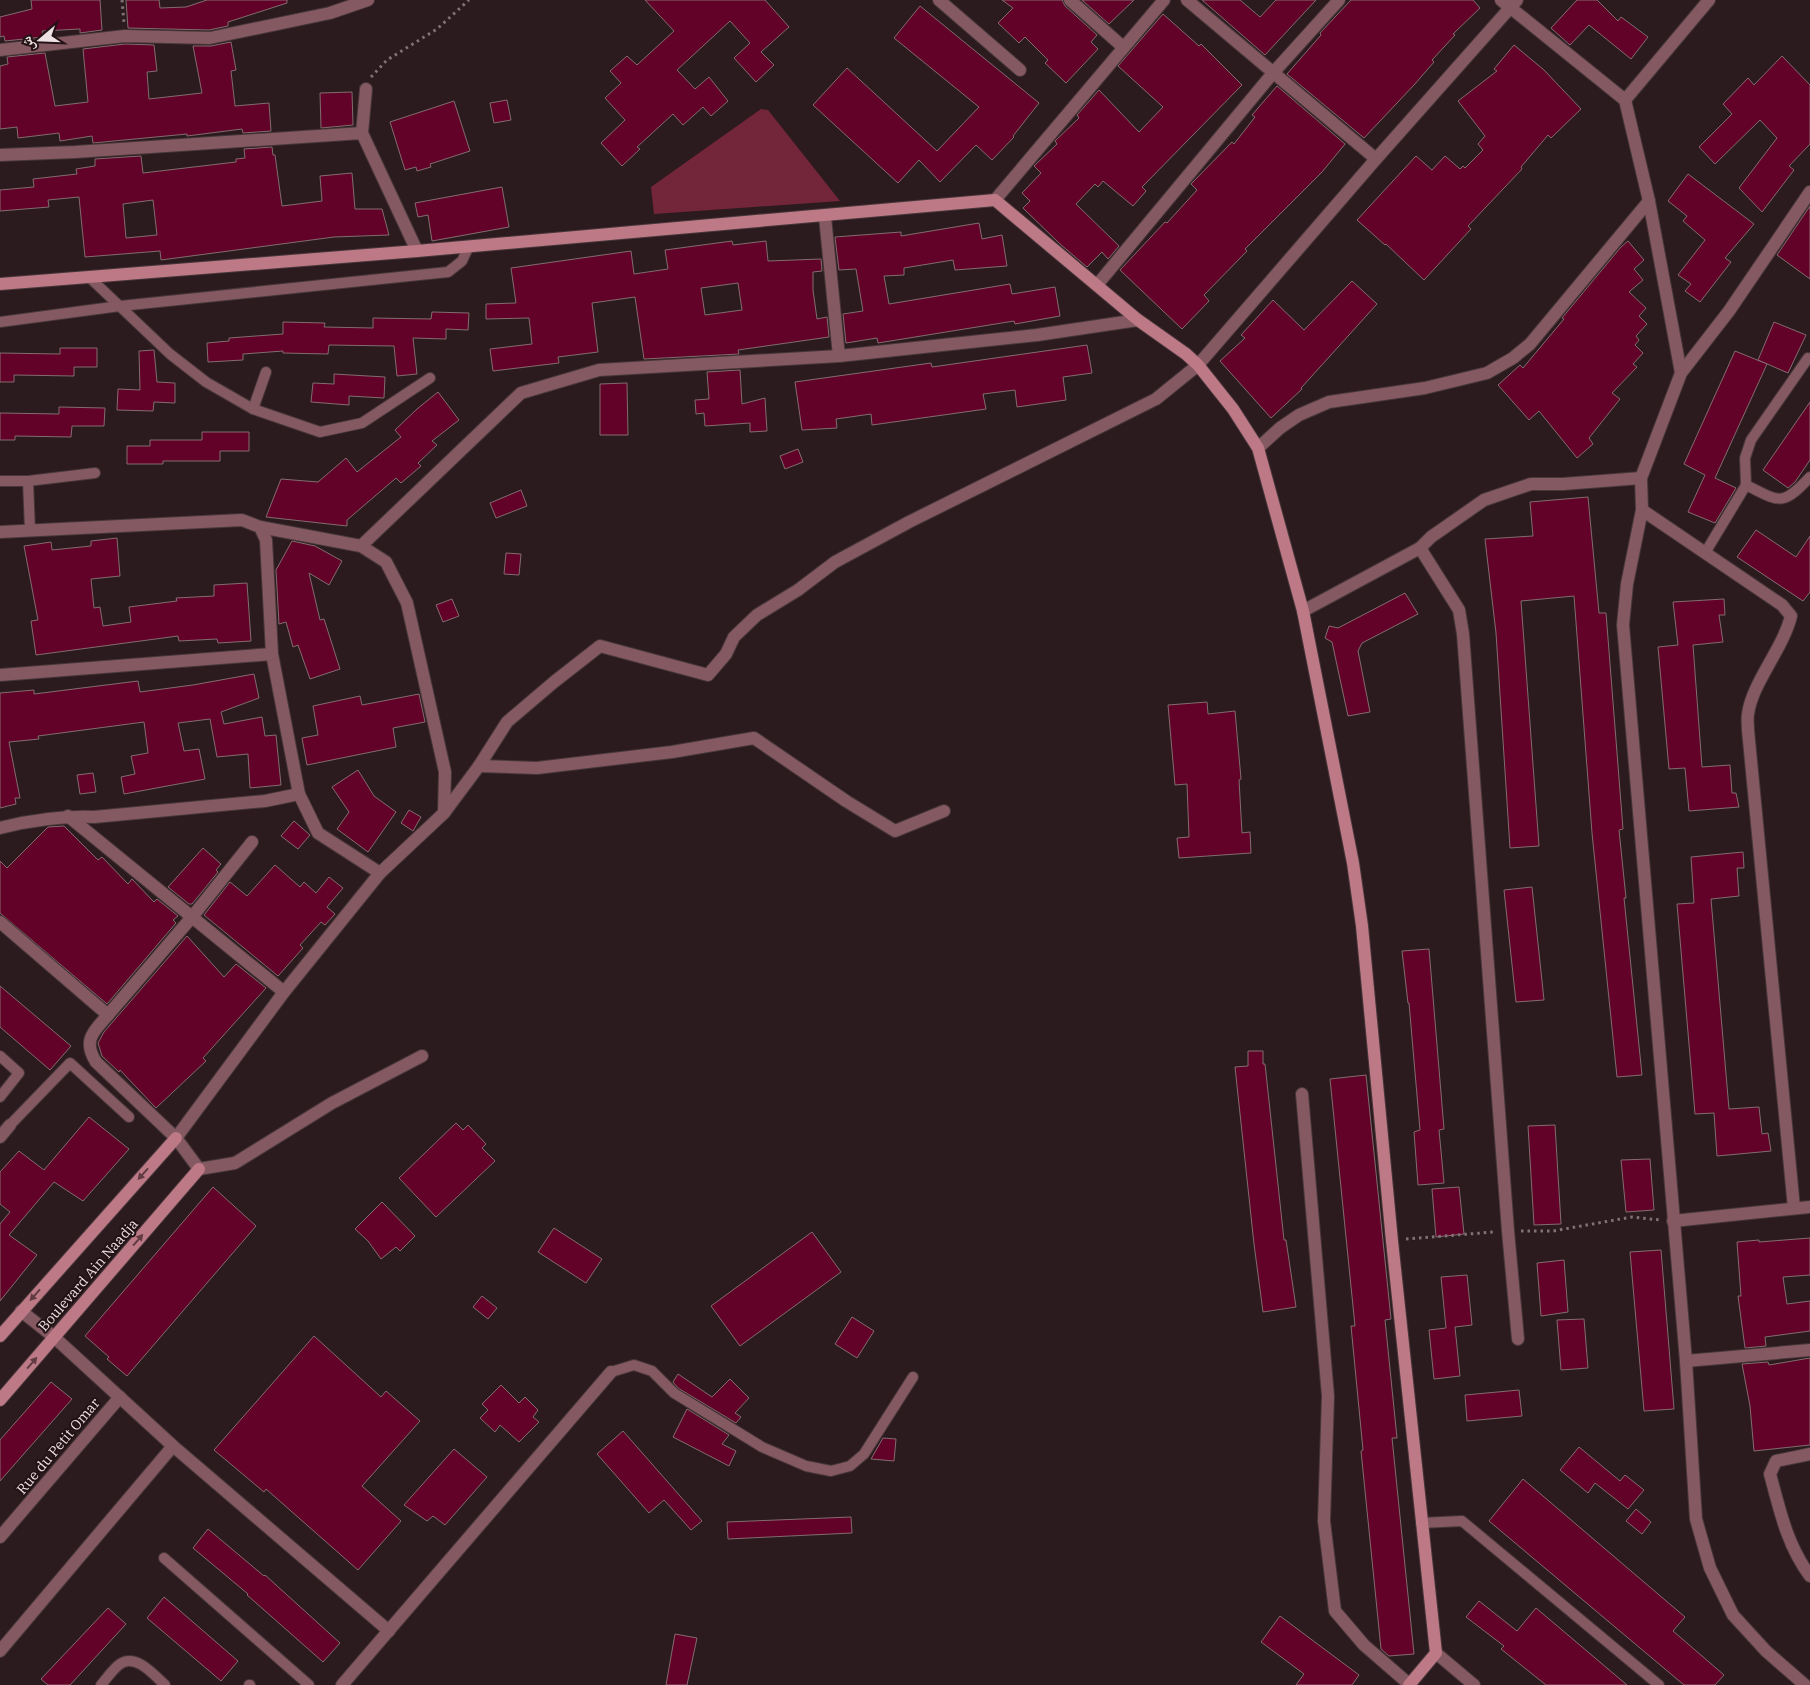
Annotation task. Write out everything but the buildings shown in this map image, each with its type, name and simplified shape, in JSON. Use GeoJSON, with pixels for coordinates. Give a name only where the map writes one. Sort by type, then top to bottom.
{"type":"FeatureCollection","features":[{"type":"Feature","properties":{"kind":"street"},"geometry":{"type":"LineString","coordinates":[[0,50],[125,36],[210,38],[330,13],[368,0]]}},
{"type":"Feature","properties":{"kind":"street"},"geometry":{"type":"LineString","coordinates":[[939,0],[1020,70]]}},
{"type":"Feature","properties":{"kind":"street"},"geometry":{"type":"LineString","coordinates":[[1070,0],[1123,48]]}},
{"type":"Feature","properties":{"kind":"street"},"geometry":{"type":"LineString","coordinates":[[0,284],[417,252],[995,200],[1164,0]]}},
{"type":"Feature","properties":{"kind":"street"},"geometry":{"type":"LineString","coordinates":[[1187,0],[1376,158]]}},
{"type":"Feature","properties":{"kind":"street"},"geometry":{"type":"LineString","coordinates":[[1097,285],[1273,73],[1339,0]]}},
{"type":"Feature","properties":{"kind":"street"},"geometry":{"type":"LineString","coordinates":[[1625,100],[1709,0]]}},
{"type":"Feature","properties":{"kind":"street"},"geometry":{"type":"LineString","coordinates":[[176,1138],[284,992],[380,873],[444,813],[479,766],[507,722],[600,646],[708,675],[726,654],[734,637],[757,614],[798,590],[835,562],[909,522],[1156,399],[1198,365],[1509,2],[1625,100],[1649,201],[1681,373]]}},
{"type":"Feature","properties":{"kind":"street"},"geometry":{"type":"LineString","coordinates":[[366,89],[362,133],[417,252]]}},
{"type":"Feature","properties":{"kind":"street"},"geometry":{"type":"LineString","coordinates":[[0,155],[75,152],[362,133]]}},
{"type":"Feature","properties":{"kind":"street"},"geometry":{"type":"LineString","coordinates":[[1805,1685],[1766,1652],[1733,1615],[1710,1568],[1696,1519],[1686,1361],[1623,625],[1627,584],[1642,510],[1641,478],[1681,373],[1729,311],[1810,192]]}},
{"type":"Feature","properties":{"kind":"street"},"geometry":{"type":"LineString","coordinates":[[995,200],[1138,320],[1186,354],[1198,365],[1233,409],[1258,448],[1303,611],[1353,863],[1362,926],[1392,1241],[1436,1653],[1474,1685]]}},
{"type":"Feature","properties":{"kind":"street"},"geometry":{"type":"LineString","coordinates":[[1258,448],[1299,414],[1328,402],[1424,388],[1486,373],[1513,358],[1530,344],[1649,201]]}},
{"type":"Feature","properties":{"kind":"street"},"geometry":{"type":"LineString","coordinates":[[825,216],[839,356]]}},
{"type":"Feature","properties":{"kind":"street"},"geometry":{"type":"LineString","coordinates":[[361,546],[521,393],[599,370],[839,356],[1037,335],[1138,320]]}},
{"type":"Feature","properties":{"kind":"street"},"geometry":{"type":"LineString","coordinates":[[1303,611],[1420,548],[1431,537],[1484,500],[1531,484],[1563,484],[1641,478]]}},
{"type":"Feature","properties":{"kind":"street"},"geometry":{"type":"LineString","coordinates":[[1642,510],[1782,605],[1791,616],[1788,628],[1754,696],[1748,713],[1748,730],[1794,1208]]}},
{"type":"Feature","properties":{"kind":"street"},"geometry":{"type":"LineString","coordinates":[[0,532],[242,520],[260,527],[361,546],[386,562],[407,603],[445,772],[444,813]]}},
{"type":"Feature","properties":{"kind":"street"},"geometry":{"type":"LineString","coordinates":[[260,527],[266,540],[272,654],[299,794],[318,833],[380,873]]}},
{"type":"Feature","properties":{"kind":"street"},"geometry":{"type":"LineString","coordinates":[[1420,548],[1459,610],[1463,634],[1508,1231],[1518,1339]]}},
{"type":"Feature","properties":{"kind":"street"},"geometry":{"type":"LineString","coordinates":[[0,676],[272,654]]}},
{"type":"Feature","properties":{"kind":"street"},"geometry":{"type":"LineString","coordinates":[[479,766],[537,768],[672,752],[754,738],[846,801],[894,831],[944,811]]}},
{"type":"Feature","properties":{"kind":"street"},"geometry":{"type":"LineString","coordinates":[[0,828],[28,820],[68,816],[94,817],[265,801],[299,794]]}},
{"type":"Feature","properties":{"kind":"street"},"geometry":{"type":"LineString","coordinates":[[68,816],[284,992]]}},
{"type":"Feature","properties":{"kind":"street"},"geometry":{"type":"LineString","coordinates":[[252,842],[192,917],[92,1033],[89,1047],[96,1062],[176,1138],[199,1169],[235,1163],[332,1104],[422,1056]]}},
{"type":"Feature","properties":{"kind":"street"},"geometry":{"type":"LineString","coordinates":[[0,922],[108,1015]]}},
{"type":"Feature","properties":{"kind":"street"},"geometry":{"type":"LineString","coordinates":[[1302,1094],[1328,1396],[1324,1521],[1335,1611],[1364,1644],[1409,1685],[1436,1653]]}},
{"type":"Feature","properties":{"kind":"street"},"geometry":{"type":"LineString","coordinates":[[0,1137],[10,1125]]}},
{"type":"Feature","properties":{"kind":"street","name":"Boulevard Ain Naadja"},"geometry":{"type":"LineString","coordinates":[[2,1330],[176,1138]]}},
{"type":"Feature","properties":{"kind":"street","name":"Boulevard Ain Naadja"},"geometry":{"type":"LineString","coordinates":[[0,1400],[199,1169]]}},
{"type":"Feature","properties":{"kind":"street"},"geometry":{"type":"LineString","coordinates":[[1673,1221],[1810,1207]]}},
{"type":"Feature","properties":{"kind":"street"},"geometry":{"type":"LineString","coordinates":[[21,1311],[54,1337],[174,1446],[390,1631]]}},
{"type":"Feature","properties":{"kind":"street"},"geometry":{"type":"LineString","coordinates":[[1686,1361],[1810,1350]]}},
{"type":"Feature","properties":{"kind":"street"},"geometry":{"type":"LineString","coordinates":[[342,1685],[611,1372]]}},
{"type":"Feature","properties":{"kind":"street","name":"Rue du Petit Omar"},"geometry":{"type":"LineString","coordinates":[[0,1537],[120,1397]]}},
{"type":"Feature","properties":{"kind":"street"},"geometry":{"type":"LineString","coordinates":[[0,1651],[174,1446]]}},
{"type":"Feature","properties":{"kind":"street"},"geometry":{"type":"LineString","coordinates":[[1810,1454],[1776,1461],[1770,1474],[1784,1524],[1797,1559],[1810,1576]]}},
{"type":"Feature","properties":{"kind":"lane"},"geometry":{"type":"LineString","coordinates":[[0,322],[120,306],[448,272],[462,261],[469,246]]}},
{"type":"Feature","properties":{"kind":"lane"},"geometry":{"type":"LineString","coordinates":[[89,277],[170,354],[206,382],[253,409],[320,432],[362,423],[430,378]]}},
{"type":"Feature","properties":{"kind":"lane"},"geometry":{"type":"LineString","coordinates":[[1705,553],[1746,486],[1745,458],[1751,440],[1808,358]]}},
{"type":"Feature","properties":{"kind":"lane"},"geometry":{"type":"LineString","coordinates":[[253,409],[266,372]]}},
{"type":"Feature","properties":{"kind":"lane"},"geometry":{"type":"LineString","coordinates":[[0,481],[28,481],[95,473]]}},
{"type":"Feature","properties":{"kind":"lane"},"geometry":{"type":"LineString","coordinates":[[1746,486],[1776,500],[1788,498],[1810,478]]}},
{"type":"Feature","properties":{"kind":"lane"},"geometry":{"type":"LineString","coordinates":[[28,481],[30,530]]}},
{"type":"Feature","properties":{"kind":"lane"},"geometry":{"type":"LineString","coordinates":[[0,1056],[19,1073],[0,1097]]}},
{"type":"Feature","properties":{"kind":"lane"},"geometry":{"type":"LineString","coordinates":[[10,1125],[70,1063],[129,1117]]}},
{"type":"Feature","properties":{"kind":"lane"},"geometry":{"type":"LineString","coordinates":[[611,1372],[634,1365],[652,1370],[674,1393],[762,1448],[806,1466],[831,1470],[850,1466],[864,1454],[913,1377]]}},
{"type":"Feature","properties":{"kind":"lane"},"geometry":{"type":"LineString","coordinates":[[1421,1523],[1462,1521],[1658,1685]]}},
{"type":"Feature","properties":{"kind":"lane"},"geometry":{"type":"LineString","coordinates":[[164,1558],[309,1685]]}},
{"type":"Feature","properties":{"kind":"lane"},"geometry":{"type":"LineString","coordinates":[[100,1685],[121,1664],[129,1661],[140,1664],[165,1685]]}},
{"type":"Feature","properties":{"kind":"path"},"geometry":{"type":"LineString","coordinates":[[122,0],[125,36]]}},
{"type":"Feature","properties":{"kind":"path"},"geometry":{"type":"LineString","coordinates":[[366,89],[371,76],[387,60],[437,28],[469,0]]}},
{"type":"Feature","properties":{"kind":"path"},"geometry":{"type":"LineString","coordinates":[[1392,1241],[1508,1231],[1553,1232],[1632,1217],[1673,1221]]}},
{"type":"Feature","properties":{"kind":"shaded area"},"geometry":{"type":"Polygon","coordinates":[[[761,109],[768,110],[840,201],[654,214],[651,187],[761,109]]]}}]}
